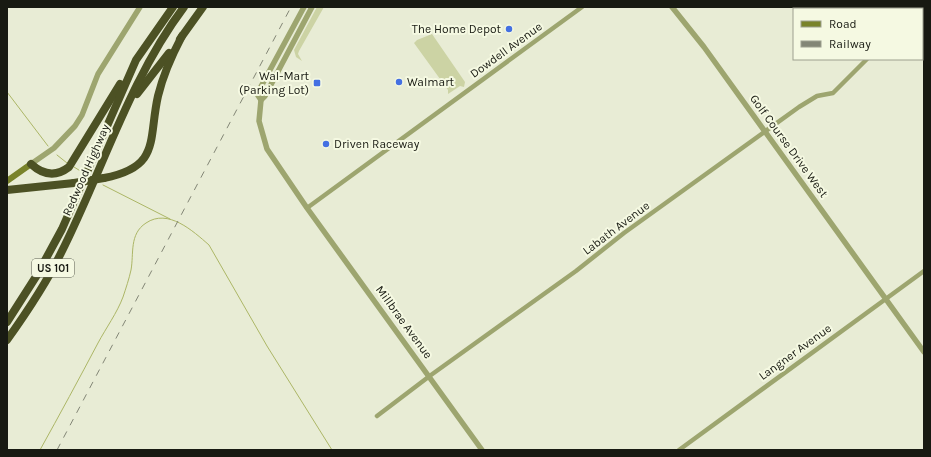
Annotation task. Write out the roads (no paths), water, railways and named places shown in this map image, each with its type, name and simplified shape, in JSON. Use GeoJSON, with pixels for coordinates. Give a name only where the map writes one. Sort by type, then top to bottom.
{"type":"FeatureCollection","features":[{"type":"Feature","properties":{"kind":"highway","name":"Redwood Highway"},"geometry":{"type":"LineString","coordinates":[[7,322],[37,275],[62,229],[136,60],[173,7]]}},
{"type":"Feature","properties":{"kind":"highway","name":"Redwood Highway"},"geometry":{"type":"LineString","coordinates":[[7,340],[36,299],[61,254],[155,51],[184,7]]}},
{"type":"Feature","properties":{"kind":"highway"},"geometry":{"type":"LineString","coordinates":[[130,103],[203,7]]}},
{"type":"Feature","properties":{"kind":"highway"},"geometry":{"type":"LineString","coordinates":[[7,190],[74,183],[118,176],[132,169],[149,151],[153,140],[160,90],[170,59],[182,36]]}},
{"type":"Feature","properties":{"kind":"highway"},"geometry":{"type":"LineString","coordinates":[[31,164],[45,173],[58,173],[64,171],[74,159],[136,60]]}},
{"type":"Feature","properties":{"kind":"main road"},"geometry":{"type":"LineString","coordinates":[[7,181],[31,164]]}},
{"type":"Feature","properties":{"kind":"street"},"geometry":{"type":"LineString","coordinates":[[31,164],[54,148],[75,126],[82,115],[98,74],[140,7]]}},
{"type":"Feature","properties":{"kind":"street","name":"Millbrae Avenue"},"geometry":{"type":"LineString","coordinates":[[304,7],[258,94],[260,100],[259,121],[267,149],[307,208],[482,450]]}},
{"type":"Feature","properties":{"kind":"street"},"geometry":{"type":"LineString","coordinates":[[260,100],[266,96],[312,7]]}},
{"type":"Feature","properties":{"kind":"street","name":"Dowdell Avenue"},"geometry":{"type":"LineString","coordinates":[[307,208],[582,7]]}},
{"type":"Feature","properties":{"kind":"street","name":"Golf Course Drive West"},"geometry":{"type":"LineString","coordinates":[[672,7],[704,47],[924,352]]}},
{"type":"Feature","properties":{"kind":"street","name":"Labath Avenue"},"geometry":{"type":"LineString","coordinates":[[377,416],[429,376],[576,271],[624,233],[810,100],[832,92],[866,60]]}},
{"type":"Feature","properties":{"kind":"street","name":"Langner Avenue"},"geometry":{"type":"LineString","coordinates":[[679,450],[924,271]]}},
{"type":"Feature","properties":{"kind":"waterway"},"geometry":{"type":"LineString","coordinates":[[7,92],[48,146]]}},
{"type":"Feature","properties":{"kind":"waterway"},"geometry":{"type":"LineString","coordinates":[[57,155],[67,163]]}},
{"type":"Feature","properties":{"kind":"waterway"},"geometry":{"type":"LineString","coordinates":[[74,167],[82,172]]}},
{"type":"Feature","properties":{"kind":"waterway"},"geometry":{"type":"LineString","coordinates":[[103,185],[170,219]]}},
{"type":"Feature","properties":{"kind":"waterway"},"geometry":{"type":"LineString","coordinates":[[40,450],[121,303],[131,270],[133,245],[137,233],[146,223],[154,219],[163,218],[180,223],[209,245],[267,346],[332,450]]}},
{"type":"Feature","properties":{"kind":"railway"},"geometry":{"type":"LineString","coordinates":[[57,450],[291,7]]}},
{"type":"Feature","properties":{"kind":"place","name":"The Home Depot"},"geometry":{"type":"Point","coordinates":[509,29]}},
{"type":"Feature","properties":{"kind":"place","name":"Walmart"},"geometry":{"type":"Point","coordinates":[399,82]}},
{"type":"Feature","properties":{"kind":"place","name":"Wal-Mart (Parking Lot)"},"geometry":{"type":"Point","coordinates":[317,83]}},
{"type":"Feature","properties":{"kind":"place","name":"Driven Raceway"},"geometry":{"type":"Point","coordinates":[326,144]}}]}
